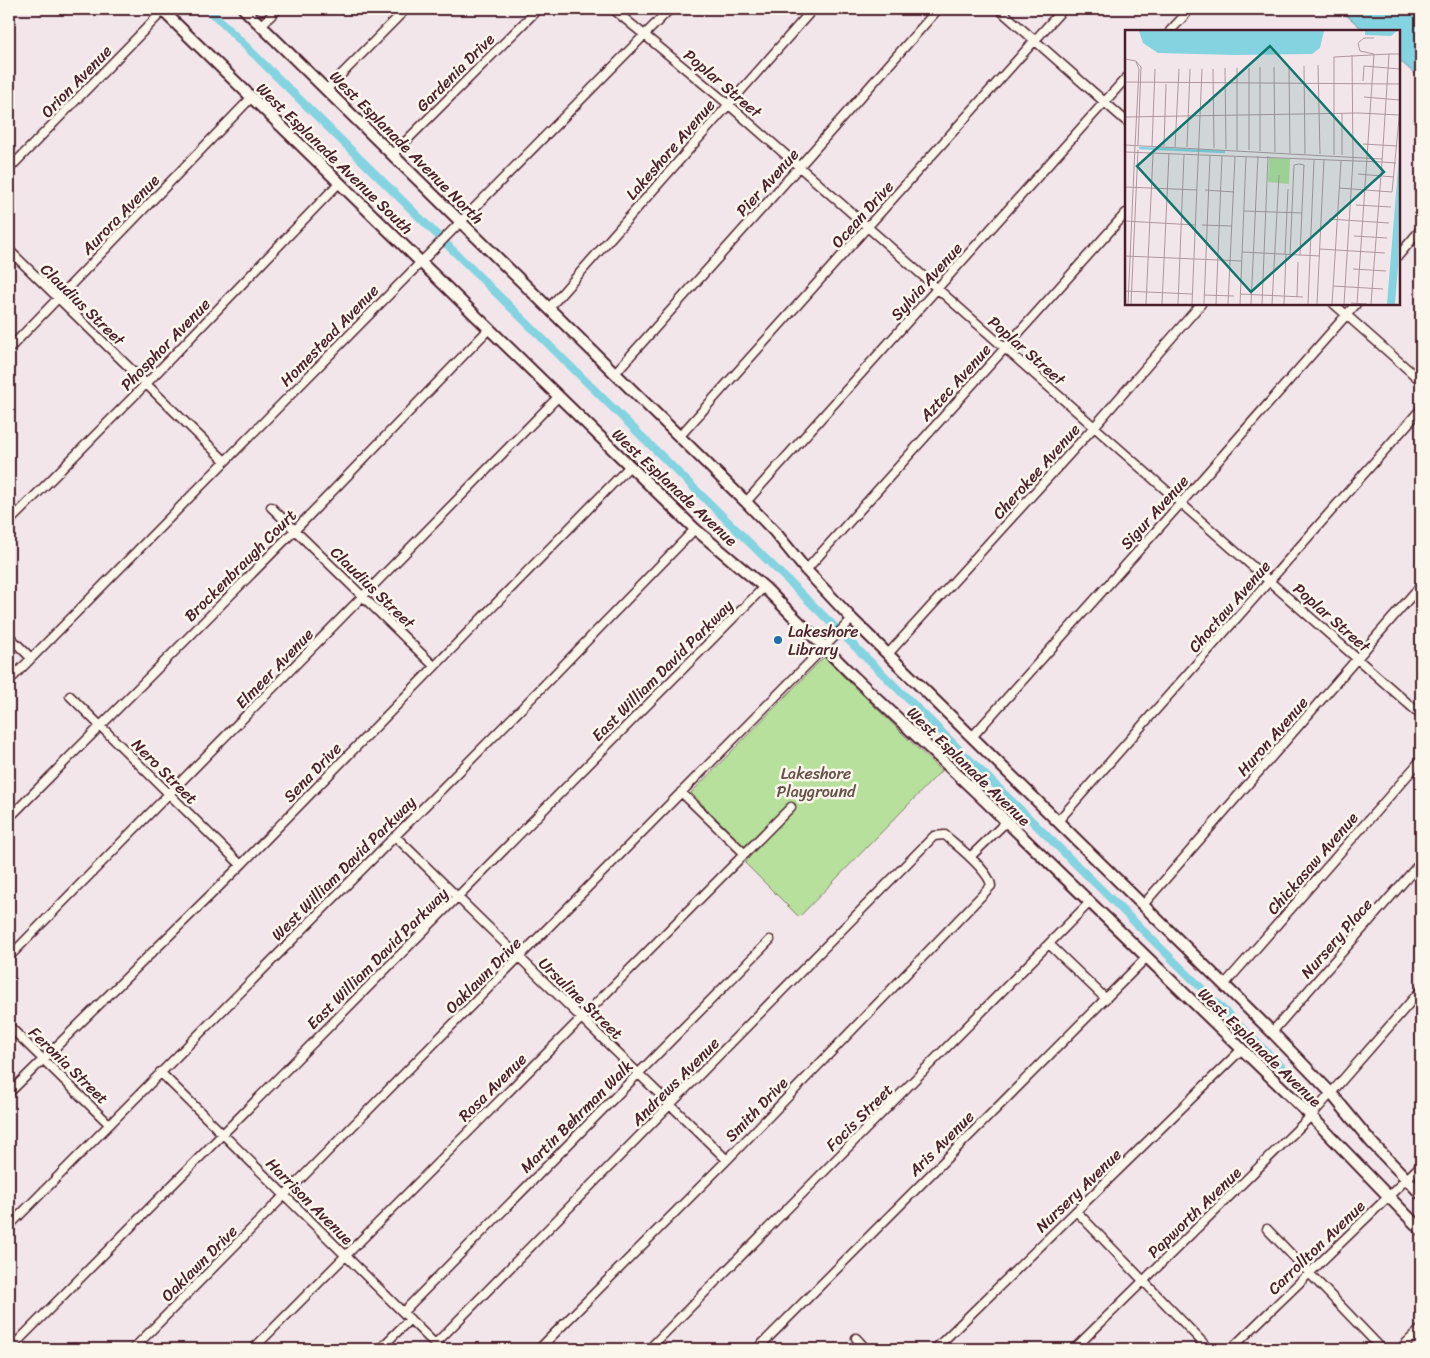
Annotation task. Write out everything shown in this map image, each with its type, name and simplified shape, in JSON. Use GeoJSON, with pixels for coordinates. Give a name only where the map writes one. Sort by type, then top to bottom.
{"type":"FeatureCollection","features":[{"type":"Feature","properties":{"kind":"main road","name":"West Esplanade Avenue North"},"geometry":{"type":"LineString","coordinates":[[244,9],[549,308]]}},
{"type":"Feature","properties":{"kind":"main road","name":"West Esplanade Avenue South"},"geometry":{"type":"LineString","coordinates":[[162,10],[489,330]]}},
{"type":"Feature","properties":{"kind":"main road","name":"West Esplanade Avenue"},"geometry":{"type":"LineString","coordinates":[[549,308],[746,502],[774,532],[849,621],[888,654],[1272,1032],[1331,1093],[1372,1143],[1421,1194]]}},
{"type":"Feature","properties":{"kind":"main road","name":"West Esplanade Avenue"},"geometry":{"type":"LineString","coordinates":[[489,330],[695,529],[828,643],[853,676],[1240,1050],[1311,1116],[1421,1230]]}},
{"type":"Feature","properties":{"kind":"street"},"geometry":{"type":"LineString","coordinates":[[261,25],[278,9]]}},
{"type":"Feature","properties":{"kind":"street"},"geometry":{"type":"LineString","coordinates":[[326,89],[406,9]]}},
{"type":"Feature","properties":{"kind":"street","name":"Gardenia Drive"},"geometry":{"type":"LineString","coordinates":[[393,154],[538,9]]}},
{"type":"Feature","properties":{"kind":"street","name":"Poplar Street"},"geometry":{"type":"LineString","coordinates":[[613,9],[728,104],[1421,715]]}},
{"type":"Feature","properties":{"kind":"street","name":"Homestead Avenue"},"geometry":{"type":"LineString","coordinates":[[9,681],[670,9]]}},
{"type":"Feature","properties":{"kind":"street","name":"Lakeshore Avenue"},"geometry":{"type":"LineString","coordinates":[[549,308],[813,9]]}},
{"type":"Feature","properties":{"kind":"street","name":"Pier Avenue"},"geometry":{"type":"LineString","coordinates":[[615,373],[800,167],[938,9]]}},
{"type":"Feature","properties":{"kind":"street"},"geometry":{"type":"LineString","coordinates":[[999,9],[1125,120]]}},
{"type":"Feature","properties":{"kind":"street","name":"Ocean Drive"},"geometry":{"type":"LineString","coordinates":[[679,437],[1064,9]]}},
{"type":"Feature","properties":{"kind":"street","name":"Orion Avenue"},"geometry":{"type":"LineString","coordinates":[[9,169],[162,10]]}},
{"type":"Feature","properties":{"kind":"street"},"geometry":{"type":"LineString","coordinates":[[1171,30],[1185,15]]}},
{"type":"Feature","properties":{"kind":"street","name":"Sylvia Avenue"},"geometry":{"type":"LineString","coordinates":[[746,502],[1125,79]]}},
{"type":"Feature","properties":{"kind":"street","name":"Aurora Avenue"},"geometry":{"type":"LineString","coordinates":[[9,349],[251,98]]}},
{"type":"Feature","properties":{"kind":"street","name":"Phosphor Avenue"},"geometry":{"type":"LineString","coordinates":[[9,522],[146,384],[339,184]]}},
{"type":"Feature","properties":{"kind":"street","name":"Aztec Avenue"},"geometry":{"type":"LineString","coordinates":[[806,570],[1125,214]]}},
{"type":"Feature","properties":{"kind":"street"},"geometry":{"type":"LineString","coordinates":[[1400,254],[1421,229]]}},
{"type":"Feature","properties":{"kind":"street","name":"Claudius Street"},"geometry":{"type":"LineString","coordinates":[[9,250],[225,462]]}},
{"type":"Feature","properties":{"kind":"street","name":"Cherokee Avenue"},"geometry":{"type":"LineString","coordinates":[[888,654],[1094,427],[1200,305]]}},
{"type":"Feature","properties":{"kind":"street"},"geometry":{"type":"LineString","coordinates":[[1335,305],[1421,380]]}},
{"type":"Feature","properties":{"kind":"street","name":"Sigur Avenue"},"geometry":{"type":"LineString","coordinates":[[972,736],[1355,305]]}},
{"type":"Feature","properties":{"kind":"street","name":"Brockenbraugh Court"},"geometry":{"type":"LineString","coordinates":[[9,818],[99,725],[295,530],[489,330]]}},
{"type":"Feature","properties":{"kind":"street","name":"Elmeer Avenue"},"geometry":{"type":"LineString","coordinates":[[9,957],[558,397]]}},
{"type":"Feature","properties":{"kind":"street","name":"Choctaw Avenue"},"geometry":{"type":"LineString","coordinates":[[1058,821],[1421,409]]}},
{"type":"Feature","properties":{"kind":"street","name":"Sena Drive"},"geometry":{"type":"LineString","coordinates":[[9,1093],[241,865],[630,466]]}},
{"type":"Feature","properties":{"kind":"street","name":"Claudius Street"},"geometry":{"type":"LineString","coordinates":[[271,506],[434,666]]}},
{"type":"Feature","properties":{"kind":"street","name":"West William David Parkway"},"geometry":{"type":"LineString","coordinates":[[9,1226],[520,710],[695,529]]}},
{"type":"Feature","properties":{"kind":"street","name":"Huron Avenue"},"geometry":{"type":"LineString","coordinates":[[1143,905],[1421,585]]}},
{"type":"Feature","properties":{"kind":"street","name":"East William David Parkway"},"geometry":{"type":"LineString","coordinates":[[10,1349],[764,587]]}},
{"type":"Feature","properties":{"kind":"street","name":"Oaklawn Drive"},"geometry":{"type":"LineString","coordinates":[[133,1349],[849,621]]}},
{"type":"Feature","properties":{"kind":"street"},"geometry":{"type":"LineString","coordinates":[[9,636],[32,658]]}},
{"type":"Feature","properties":{"kind":"street","name":"Nero Street"},"geometry":{"type":"LineString","coordinates":[[70,696],[241,865]]}},
{"type":"Feature","properties":{"kind":"street","name":"Chickasaw Avenue"},"geometry":{"type":"LineString","coordinates":[[1224,985],[1421,760]]}},
{"type":"Feature","properties":{"kind":"street"},"geometry":{"type":"LineString","coordinates":[[682,792],[745,854]]}},
{"type":"Feature","properties":{"kind":"street","name":"Rosa Avenue"},"geometry":{"type":"LineString","coordinates":[[253,1349],[791,807]]}},
{"type":"Feature","properties":{"kind":"street"},"geometry":{"type":"LineString","coordinates":[[970,857],[1006,822]]}},
{"type":"Feature","properties":{"kind":"street","name":"Andrews Avenue"},"geometry":{"type":"LineString","coordinates":[[438,1346],[934,836],[944,835],[970,857]]}},
{"type":"Feature","properties":{"kind":"street","name":"Ursuline Street"},"geometry":{"type":"LineString","coordinates":[[394,836],[582,1017],[726,1160]]}},
{"type":"Feature","properties":{"kind":"street","name":"Smith Drive"},"geometry":{"type":"LineString","coordinates":[[539,1349],[726,1160],[991,886],[991,880],[970,857]]}},
{"type":"Feature","properties":{"kind":"street","name":"Nursery Place"},"geometry":{"type":"LineString","coordinates":[[1272,1032],[1421,862]]}},
{"type":"Feature","properties":{"kind":"street","name":"Focis Street"},"geometry":{"type":"LineString","coordinates":[[648,1349],[1089,903]]}},
{"type":"Feature","properties":{"kind":"street","name":"Martin Behrman Walk"},"geometry":{"type":"LineString","coordinates":[[403,1312],[770,940]]}},
{"type":"Feature","properties":{"kind":"street"},"geometry":{"type":"LineString","coordinates":[[1049,944],[1105,998]]}},
{"type":"Feature","properties":{"kind":"street","name":"Aris Avenue"},"geometry":{"type":"LineString","coordinates":[[757,1349],[1146,958]]}},
{"type":"Feature","properties":{"kind":"street","name":"Papworth Avenue"},"geometry":{"type":"LineString","coordinates":[[1074,1349],[1311,1116],[1421,990]]}},
{"type":"Feature","properties":{"kind":"street","name":"Feronia Street"},"geometry":{"type":"LineString","coordinates":[[9,1026],[109,1124]]}},
{"type":"Feature","properties":{"kind":"street","name":"Nursery Avenue"},"geometry":{"type":"LineString","coordinates":[[935,1349],[1240,1050]]}},
{"type":"Feature","properties":{"kind":"street","name":"Harrison Avenue"},"geometry":{"type":"LineString","coordinates":[[160,1072],[438,1346]]}},
{"type":"Feature","properties":{"kind":"street","name":"Carrollton Avenue"},"geometry":{"type":"LineString","coordinates":[[1231,1349],[1421,1165]]}},
{"type":"Feature","properties":{"kind":"street"},"geometry":{"type":"LineString","coordinates":[[1076,1211],[1210,1349]]}},
{"type":"Feature","properties":{"kind":"street"},"geometry":{"type":"LineString","coordinates":[[1267,1229],[1382,1349]]}},
{"type":"Feature","properties":{"kind":"street"},"geometry":{"type":"LineString","coordinates":[[380,1349],[410,1319]]}},
{"type":"Feature","properties":{"kind":"street"},"geometry":{"type":"LineString","coordinates":[[1400,1349],[1421,1329]]}},
{"type":"Feature","properties":{"kind":"street"},"geometry":{"type":"LineString","coordinates":[[856,1338],[866,1349]]}},
{"type":"Feature","properties":{"kind":"green space","name":"Lakeshore Playground"},"geometry":{"type":"Polygon","coordinates":[[[824,657],[941,771],[799,917],[745,863],[752,854],[691,793],[824,657]]]}},
{"type":"Feature","properties":{"kind":"water"},"geometry":{"type":"Polygon","coordinates":[[[1339,9],[1421,9],[1421,79],[1400,61],[1400,30],[1364,30],[1339,9]]]}},
{"type":"Feature","properties":{"kind":"waterway"},"geometry":{"type":"LineString","coordinates":[[208,9],[1311,1096]]}},
{"type":"Feature","properties":{"kind":"place","name":"Lakeshore Library"},"geometry":{"type":"Point","coordinates":[778,640]}}]}
